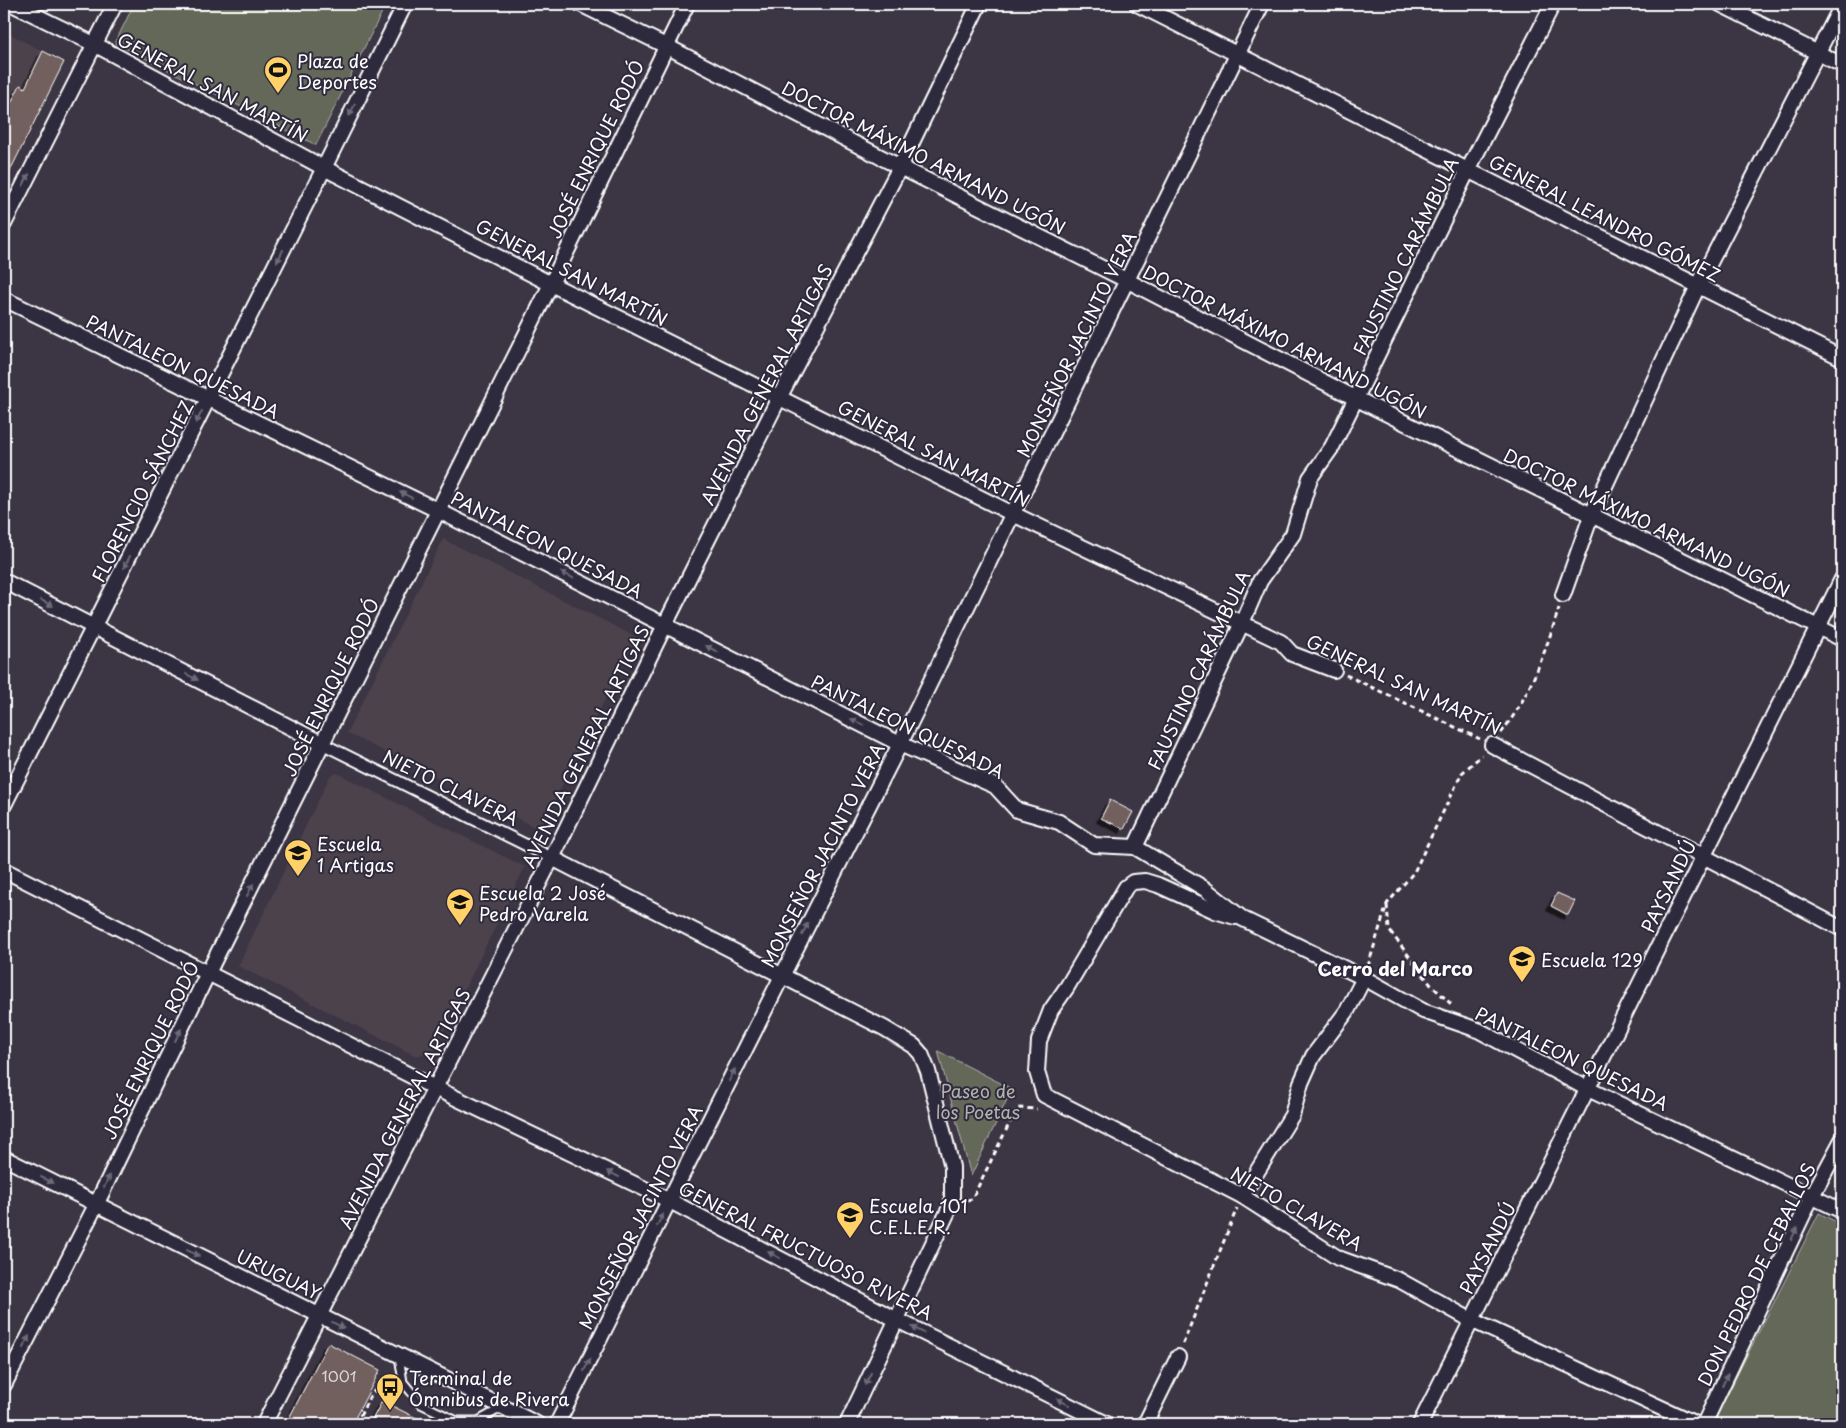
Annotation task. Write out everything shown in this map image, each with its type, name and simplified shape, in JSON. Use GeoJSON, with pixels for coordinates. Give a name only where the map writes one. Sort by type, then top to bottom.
{"type":"FeatureCollection","features":[{"type":"Feature","properties":{"kind":"street","name":"GENERAL SAN MARTÍN"},"geometry":{"type":"LineString","coordinates":[[12,4],[94,44],[324,168],[551,284],[780,396],[1013,514],[1281,642],[1292,654],[1334,670]]}},
{"type":"Feature","properties":{"kind":"street"},"geometry":{"type":"LineString","coordinates":[[4,224],[115,4]]}},
{"type":"Feature","properties":{"kind":"street","name":"FLORENCIO SÁNCHEZ"},"geometry":{"type":"LineString","coordinates":[[4,805],[324,168],[404,4]]}},
{"type":"Feature","properties":{"kind":"street","name":"DOCTOR MÁXIMO ARMAND UGÓN"},"geometry":{"type":"LineString","coordinates":[[580,4],[666,46],[1355,398],[1842,639]]}},
{"type":"Feature","properties":{"kind":"street","name":"JOSÉ ENRIQUE RODÓ"},"geometry":{"type":"LineString","coordinates":[[4,1385],[96,1205],[208,973],[439,511],[687,4]]}},
{"type":"Feature","properties":{"kind":"street","name":"AVENIDA GENERAL ARTIGAS"},"geometry":{"type":"LineString","coordinates":[[264,1424],[552,858],[665,625],[780,396],[900,167],[979,4]]}},
{"type":"Feature","properties":{"kind":"street","name":"GENERAL LEANDRO GÓMEZ"},"geometry":{"type":"LineString","coordinates":[[1137,4],[1842,358]]}},
{"type":"Feature","properties":{"kind":"street","name":"MONSEÑOR JACINTO VERA"},"geometry":{"type":"LineString","coordinates":[[557,1424],[900,744],[1262,4]]}},
{"type":"Feature","properties":{"kind":"street","name":"FAUSTINO CARÁMBULA"},"geometry":{"type":"LineString","coordinates":[[1135,847],[1242,623],[1260,581],[1294,534],[1310,478],[1332,447],[1468,170],[1553,4]]}},
{"type":"Feature","properties":{"kind":"street"},"geometry":{"type":"LineString","coordinates":[[1720,4],[1842,65]]}},
{"type":"Feature","properties":{"kind":"street"},"geometry":{"type":"LineString","coordinates":[[1563,595],[1591,516],[1698,286],[1842,5]]}},
{"type":"Feature","properties":{"kind":"street","name":"PANTALEON QUESADA"},"geometry":{"type":"LineString","coordinates":[[4,299],[439,511],[900,744],[995,786],[1017,810],[1060,822],[1094,845],[1135,847],[1205,889],[1243,919],[1364,978],[1424,1011],[1478,1030],[1588,1089],[1842,1211]]}},
{"type":"Feature","properties":{"kind":"street","name":"PAYSANDÚ"},"geometry":{"type":"LineString","coordinates":[[1420,1424],[1842,579]]}},
{"type":"Feature","properties":{"kind":"street","name":"NIETO CLAVERA"},"geometry":{"type":"LineString","coordinates":[[4,580],[907,1040],[921,1054],[935,1094],[952,1167],[952,1204]]}},
{"type":"Feature","properties":{"kind":"street","name":"GENERAL SAN MARTÍN"},"geometry":{"type":"LineString","coordinates":[[1492,745],[1842,929]]}},
{"type":"Feature","properties":{"kind":"street","name":"GENERAL FRUCTUOSO RIVERA"},"geometry":{"type":"LineString","coordinates":[[4,870],[435,1088],[670,1200],[897,1320],[1107,1424]]}},
{"type":"Feature","properties":{"kind":"street"},"geometry":{"type":"LineString","coordinates":[[1044,1095],[1037,1072],[1039,1041],[1045,1025],[1051,1010],[1067,987],[1126,887],[1133,882],[1145,881],[1215,911],[1243,919]]}},
{"type":"Feature","properties":{"kind":"street"},"geometry":{"type":"LineString","coordinates":[[1242,1196],[1292,1115],[1301,1082],[1313,1056],[1347,1011],[1364,978]]}},
{"type":"Feature","properties":{"kind":"street","name":"NIETO CLAVERA"},"geometry":{"type":"LineString","coordinates":[[1044,1095],[1242,1196],[1338,1258],[1399,1280],[1471,1320],[1696,1424]]}},
{"type":"Feature","properties":{"kind":"street","name":"DON PEDRO DE CEBALLOS"},"geometry":{"type":"LineString","coordinates":[[1704,1424],[1812,1196],[1842,1140]]}},
{"type":"Feature","properties":{"kind":"street","name":"URUGUAY"},"geometry":{"type":"LineString","coordinates":[[4,1158],[537,1424]]}},
{"type":"Feature","properties":{"kind":"street"},"geometry":{"type":"LineString","coordinates":[[847,1424],[952,1204]]}},
{"type":"Feature","properties":{"kind":"street"},"geometry":{"type":"LineString","coordinates":[[1145,1424],[1178,1357]]}},
{"type":"Feature","properties":{"kind":"lane"},"geometry":{"type":"LineString","coordinates":[[399,1355],[403,1382],[421,1404],[457,1421],[478,1421],[503,1407]]}},
{"type":"Feature","properties":{"kind":"path"},"geometry":{"type":"LineString","coordinates":[[1364,978],[1386,904],[1414,872],[1462,773],[1492,745],[1509,724],[1533,683],[1549,642],[1563,595]]}},
{"type":"Feature","properties":{"kind":"path","name":"GENERAL SAN MARTÍN"},"geometry":{"type":"LineString","coordinates":[[1334,670],[1492,745]]}},
{"type":"Feature","properties":{"kind":"path"},"geometry":{"type":"LineString","coordinates":[[1386,904],[1389,930],[1431,985],[1458,1011]]}},
{"type":"Feature","properties":{"kind":"path"},"geometry":{"type":"LineString","coordinates":[[952,1204],[972,1199],[1017,1108],[1037,1109],[1044,1095]]}},
{"type":"Feature","properties":{"kind":"path"},"geometry":{"type":"LineString","coordinates":[[1178,1357],[1242,1196]]}},
{"type":"Feature","properties":{"kind":"path"},"geometry":{"type":"LineString","coordinates":[[356,1424],[371,1394],[383,1382],[403,1382]]}},
{"type":"Feature","properties":{"kind":"shaded area"},"geometry":{"type":"Polygon","coordinates":[[[4,31],[64,62],[4,183],[4,31]]]}},
{"type":"Feature","properties":{"kind":"shaded area"},"geometry":{"type":"Polygon","coordinates":[[[443,539],[636,637],[540,830],[347,733],[443,539]]]}},
{"type":"Feature","properties":{"kind":"shaded area"},"geometry":{"type":"Polygon","coordinates":[[[337,773],[525,867],[434,1051],[416,1056],[238,966],[330,776],[337,773]]]}},
{"type":"Feature","properties":{"kind":"green space","name":"Plaza de Deportes"},"geometry":{"type":"Polygon","coordinates":[[[134,4],[386,4],[316,145],[115,43],[134,4]]]}},
{"type":"Feature","properties":{"kind":"green space","name":"Paseo de los Poetas"},"geometry":{"type":"Polygon","coordinates":[[[938,1051],[1012,1089],[971,1176],[938,1051]]]}},
{"type":"Feature","properties":{"kind":"green space"},"geometry":{"type":"Polygon","coordinates":[[[1819,1213],[1842,1225],[1842,1424],[1725,1424],[1715,1419],[1819,1213]]]}},
{"type":"Feature","properties":{"kind":"building"},"geometry":{"type":"Polygon","coordinates":[[[43,51],[64,62],[4,183],[4,117],[20,85],[25,88],[43,51]]]}},
{"type":"Feature","properties":{"kind":"building"},"geometry":{"type":"Polygon","coordinates":[[[1110,800],[1133,812],[1124,829],[1101,818],[1110,800]]]}},
{"type":"Feature","properties":{"kind":"building"},"geometry":{"type":"Polygon","coordinates":[[[1557,893],[1575,901],[1568,915],[1551,906],[1557,893]]]}},
{"type":"Feature","properties":{"kind":"building"},"geometry":{"type":"Polygon","coordinates":[[[328,1343],[380,1370],[352,1424],[286,1424],[328,1343]]]}},
{"type":"Feature","properties":{"kind":"building","name":"Terminal de Ómnibus de Rivera"},"geometry":{"type":"Polygon","coordinates":[[[382,1401],[429,1424],[375,1424],[371,1422],[382,1401]]]}},
{"type":"Feature","properties":{"kind":"place","name":"Plaza de Deportes"},"geometry":{"type":"Point","coordinates":[278,94]}},
{"type":"Feature","properties":{"kind":"place","name":"Escuela 1 Artigas"},"geometry":{"type":"Point","coordinates":[298,877]}},
{"type":"Feature","properties":{"kind":"place","name":"Escuela 2 José Pedro Varela"},"geometry":{"type":"Point","coordinates":[460,926]}},
{"type":"Feature","properties":{"kind":"place","name":"Escuela 129"},"geometry":{"type":"Point","coordinates":[1522,983]}},
{"type":"Feature","properties":{"kind":"place","name":"Escuela 101 C.E.L.E.R."},"geometry":{"type":"Point","coordinates":[850,1239]}},
{"type":"Feature","properties":{"kind":"place","name":"Terminal de Ómnibus de Rivera"},"geometry":{"type":"Point","coordinates":[390,1411]}},
{"type":"Feature","properties":{"kind":"district","name":"Cerro del Marco"},"geometry":{"type":"Point","coordinates":[1395,968]}}]}
